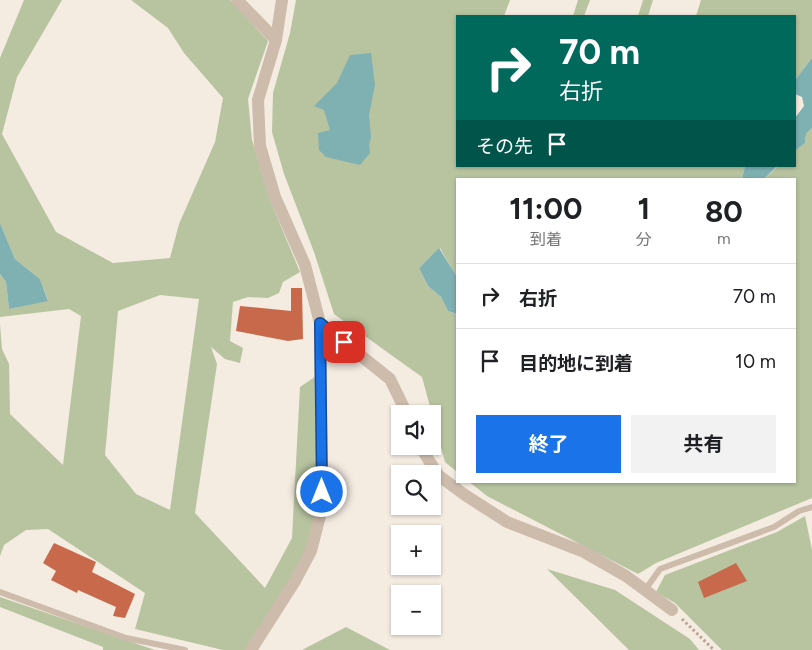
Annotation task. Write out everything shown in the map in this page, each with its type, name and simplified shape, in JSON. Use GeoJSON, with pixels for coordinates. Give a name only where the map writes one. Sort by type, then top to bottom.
{"type":"FeatureCollection","features":[{"type":"Feature","properties":{"kind":"street"},"geometry":{"type":"LineString","coordinates":[[237,0],[276,40]]}},
{"type":"Feature","properties":{"kind":"street"},"geometry":{"type":"LineString","coordinates":[[251,650],[296,581],[311,551],[322,508],[320,323],[305,265],[275,197],[260,146],[258,100],[276,40],[282,0]]}},
{"type":"Feature","properties":{"kind":"street"},"geometry":{"type":"LineString","coordinates":[[320,323],[390,379],[403,405]]}},
{"type":"Feature","properties":{"kind":"street"},"geometry":{"type":"LineString","coordinates":[[426,455],[438,475],[507,522],[584,552],[672,610]]}},
{"type":"Feature","properties":{"kind":"lane"},"geometry":{"type":"LineString","coordinates":[[644,590],[660,569],[774,527],[799,511],[812,507]]}},
{"type":"Feature","properties":{"kind":"lane"},"geometry":{"type":"LineString","coordinates":[[0,592],[126,638],[184,650]]}},
{"type":"Feature","properties":{"kind":"path"},"geometry":{"type":"LineString","coordinates":[[672,610],[714,650]]}},
{"type":"Feature","properties":{"kind":"green space"},"geometry":{"type":"Polygon","coordinates":[[[24,0],[62,0],[17,77],[2,134],[56,232],[113,263],[170,258],[179,224],[215,142],[223,98],[184,53],[168,28],[131,0],[230,0],[268,41],[248,99],[252,140],[270,200],[300,272],[283,282],[279,293],[268,298],[248,297],[233,302],[230,341],[243,348],[240,363],[225,359],[211,347],[217,364],[195,513],[265,588],[292,538],[300,387],[316,376],[318,485],[312,527],[302,560],[288,586],[245,650],[223,650],[135,629],[145,593],[48,529],[26,530],[4,545],[0,556],[0,324],[2,349],[9,364],[10,414],[63,465],[81,316],[69,309],[0,317],[0,274],[6,282],[9,309],[48,300],[40,279],[15,259],[0,223],[0,58],[24,0]],[[160,295],[118,311],[105,455],[136,494],[170,510],[199,299],[160,295]]]}},
{"type":"Feature","properties":{"kind":"green space"},"geometry":{"type":"Polygon","coordinates":[[[296,0],[510,0],[504,15],[456,15],[456,167],[745,167],[742,178],[456,178],[456,276],[440,248],[419,268],[428,286],[441,297],[448,311],[456,314],[456,471],[445,462],[441,447],[441,405],[430,405],[422,377],[334,314],[314,252],[284,174],[272,132],[273,93],[290,33],[296,0]]]}},
{"type":"Feature","properties":{"kind":"green space"},"geometry":{"type":"Polygon","coordinates":[[[578,0],[590,0],[584,15],[573,15],[578,0]]]}},
{"type":"Feature","properties":{"kind":"green space"},"geometry":{"type":"Polygon","coordinates":[[[643,0],[653,0],[648,15],[638,15],[643,0]]]}},
{"type":"Feature","properties":{"kind":"green space"},"geometry":{"type":"Polygon","coordinates":[[[701,0],[812,0],[812,58],[796,79],[796,15],[696,15],[701,0]]]}},
{"type":"Feature","properties":{"kind":"green space"},"geometry":{"type":"Polygon","coordinates":[[[812,128],[812,498],[656,563],[638,574],[487,496],[471,483],[796,483],[796,178],[765,178],[777,167],[796,167],[796,150],[805,143],[806,134],[812,128]]]}},
{"type":"Feature","properties":{"kind":"green space"},"geometry":{"type":"Polygon","coordinates":[[[805,516],[812,550],[812,650],[722,650],[675,603],[656,592],[665,575],[777,532],[805,516]]]}},
{"type":"Feature","properties":{"kind":"green space"},"geometry":{"type":"Polygon","coordinates":[[[547,569],[615,590],[690,639],[699,650],[629,650],[547,569]]]}},
{"type":"Feature","properties":{"kind":"green space"},"geometry":{"type":"Polygon","coordinates":[[[0,597],[155,650],[103,650],[103,647],[0,607],[0,597]]]}},
{"type":"Feature","properties":{"kind":"green space"},"geometry":{"type":"Polygon","coordinates":[[[346,627],[390,650],[302,650],[346,627]]]}},
{"type":"Feature","properties":{"kind":"water"},"geometry":{"type":"Polygon","coordinates":[[[371,53],[375,85],[369,115],[370,153],[360,165],[326,157],[319,150],[318,133],[330,130],[324,110],[314,106],[337,83],[350,55],[371,53]]]}},
{"type":"Feature","properties":{"kind":"water"},"geometry":{"type":"Polygon","coordinates":[[[812,58],[812,128],[806,134],[805,143],[796,150],[796,117],[804,106],[802,97],[796,94],[796,79],[812,58]]]}},
{"type":"Feature","properties":{"kind":"water"},"geometry":{"type":"Polygon","coordinates":[[[745,167],[776,167],[765,178],[742,178],[745,167]]]}},
{"type":"Feature","properties":{"kind":"water"},"geometry":{"type":"Polygon","coordinates":[[[0,223],[15,259],[40,279],[48,301],[9,309],[6,282],[0,274],[0,223]]]}},
{"type":"Feature","properties":{"kind":"water"},"geometry":{"type":"Polygon","coordinates":[[[439,248],[456,275],[456,314],[448,311],[441,297],[428,286],[419,268],[439,248]]]}},
{"type":"Feature","properties":{"kind":"building"},"geometry":{"type":"Polygon","coordinates":[[[291,288],[302,288],[303,339],[288,341],[236,331],[240,306],[291,311],[291,288]]]}},
{"type":"Feature","properties":{"kind":"building"},"geometry":{"type":"Polygon","coordinates":[[[54,543],[96,562],[92,572],[135,594],[125,618],[113,616],[116,607],[78,590],[77,593],[51,580],[56,571],[43,563],[54,543]]]}},
{"type":"Feature","properties":{"kind":"building"},"geometry":{"type":"Polygon","coordinates":[[[736,563],[747,581],[704,598],[698,582],[736,563]]]}},
{"type":"Feature","properties":{"kind":"route"},"geometry":{"type":"LineString","coordinates":[[322,492],[320,323],[344,342]]}}]}
